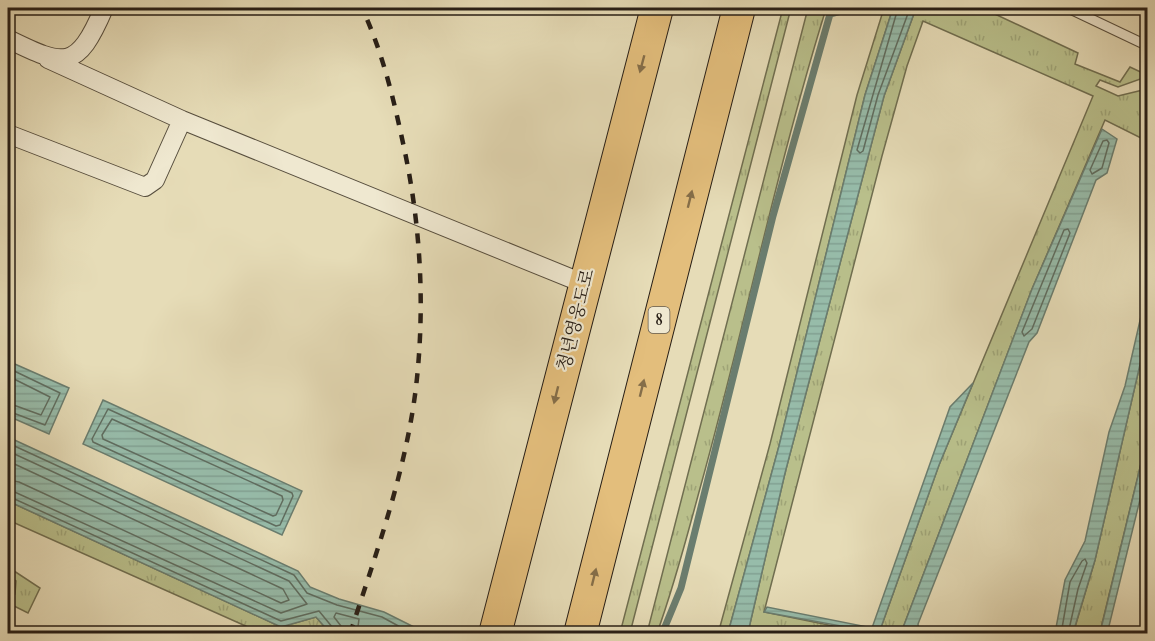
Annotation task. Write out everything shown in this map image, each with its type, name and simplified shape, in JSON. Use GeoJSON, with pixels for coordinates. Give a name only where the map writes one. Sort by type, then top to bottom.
{"type":"FeatureCollection","features":[{"type":"Feature","properties":{"kind":"highway","name":"청년영웅도로"},"geometry":{"type":"LineString","coordinates":[[495,633],[657,8]]}},
{"type":"Feature","properties":{"kind":"highway","name":"8"},"geometry":{"type":"LineString","coordinates":[[580,633],[739,8]]}},
{"type":"Feature","properties":{"kind":"street"},"geometry":{"type":"LineString","coordinates":[[48,59],[69,58],[83,49],[105,8]]}},
{"type":"Feature","properties":{"kind":"street"},"geometry":{"type":"LineString","coordinates":[[8,39],[183,120],[585,284]]}},
{"type":"Feature","properties":{"kind":"street"},"geometry":{"type":"LineString","coordinates":[[8,134],[145,188],[155,180],[183,120]]}},
{"type":"Feature","properties":{"kind":"lane"},"geometry":{"type":"LineString","coordinates":[[1068,8],[1148,46]]}},
{"type":"Feature","properties":{"kind":"green space"},"geometry":{"type":"Polygon","coordinates":[[[783,8],[791,8],[630,633],[620,633],[783,8]]]}},
{"type":"Feature","properties":{"kind":"green space"},"geometry":{"type":"Polygon","coordinates":[[[808,8],[831,8],[825,12],[808,70],[776,187],[718,422],[675,577],[657,633],[647,633],[808,8]]]}},
{"type":"Feature","properties":{"kind":"green space"},"geometry":{"type":"Polygon","coordinates":[[[884,8],[893,8],[865,95],[779,446],[728,633],[718,634],[770,444],[857,95],[884,8]]]}},
{"type":"Feature","properties":{"kind":"green space"},"geometry":{"type":"Polygon","coordinates":[[[916,8],[982,8],[1078,53],[1075,64],[1120,82],[1130,67],[1147,75],[1147,80],[1143,78],[1118,87],[1100,80],[1096,86],[1118,96],[1147,89],[1147,141],[1105,120],[1032,289],[901,633],[879,633],[939,465],[1093,96],[923,21],[907,66],[882,156],[764,612],[868,633],[777,634],[749,628],[785,473],[884,96],[916,8]]]}},
{"type":"Feature","properties":{"kind":"green space"},"geometry":{"type":"Polygon","coordinates":[[[1147,334],[1147,439],[1100,633],[1073,634],[1095,560],[1147,334]]]}},
{"type":"Feature","properties":{"kind":"green space"},"geometry":{"type":"Polygon","coordinates":[[[8,501],[281,627],[316,617],[330,633],[256,633],[257,631],[8,520],[8,501]]]}},
{"type":"Feature","properties":{"kind":"green space"},"geometry":{"type":"Polygon","coordinates":[[[8,567],[40,588],[28,613],[8,603],[8,594],[15,594],[16,581],[8,576],[8,567]]]}},
{"type":"Feature","properties":{"kind":"water"},"geometry":{"type":"Polygon","coordinates":[[[893,8],[916,8],[884,96],[785,473],[749,628],[777,633],[728,633],[779,446],[865,95],[893,8]]]}},
{"type":"Feature","properties":{"kind":"water"},"geometry":{"type":"Polygon","coordinates":[[[1102,129],[1117,139],[1107,173],[1096,180],[1037,333],[1029,342],[918,624],[919,632],[924,633],[901,633],[1032,289],[1102,129]]]}},
{"type":"Feature","properties":{"kind":"water"},"geometry":{"type":"Polygon","coordinates":[[[1147,290],[1147,334],[1095,560],[1073,633],[1055,633],[1065,580],[1085,541],[1109,432],[1125,386],[1147,290]]]}},
{"type":"Feature","properties":{"kind":"water"},"geometry":{"type":"Polygon","coordinates":[[[8,361],[69,388],[49,434],[8,416],[8,361]]]}},
{"type":"Feature","properties":{"kind":"water"},"geometry":{"type":"Polygon","coordinates":[[[973,383],[939,465],[879,633],[764,612],[767,607],[872,628],[950,407],[973,383]]]}},
{"type":"Feature","properties":{"kind":"water"},"geometry":{"type":"Polygon","coordinates":[[[103,400],[302,491],[282,535],[83,444],[103,400]]]}},
{"type":"Feature","properties":{"kind":"water"},"geometry":{"type":"Polygon","coordinates":[[[8,437],[298,571],[310,587],[339,599],[384,612],[426,633],[382,633],[373,627],[369,633],[330,633],[316,617],[281,627],[8,501],[8,437]]]}},
{"type":"Feature","properties":{"kind":"water"},"geometry":{"type":"Polygon","coordinates":[[[1147,439],[1147,471],[1109,626],[1110,633],[1100,633],[1147,439]]]}},
{"type":"Feature","properties":{"kind":"waterway"},"geometry":{"type":"LineString","coordinates":[[662,634],[681,588],[773,216],[830,14],[852,8]]}},
{"type":"Feature","properties":{"kind":"railway"},"geometry":{"type":"LineString","coordinates":[[350,634],[381,539],[407,443],[417,378],[421,319],[417,230],[409,172],[386,74],[362,8]]}}]}
